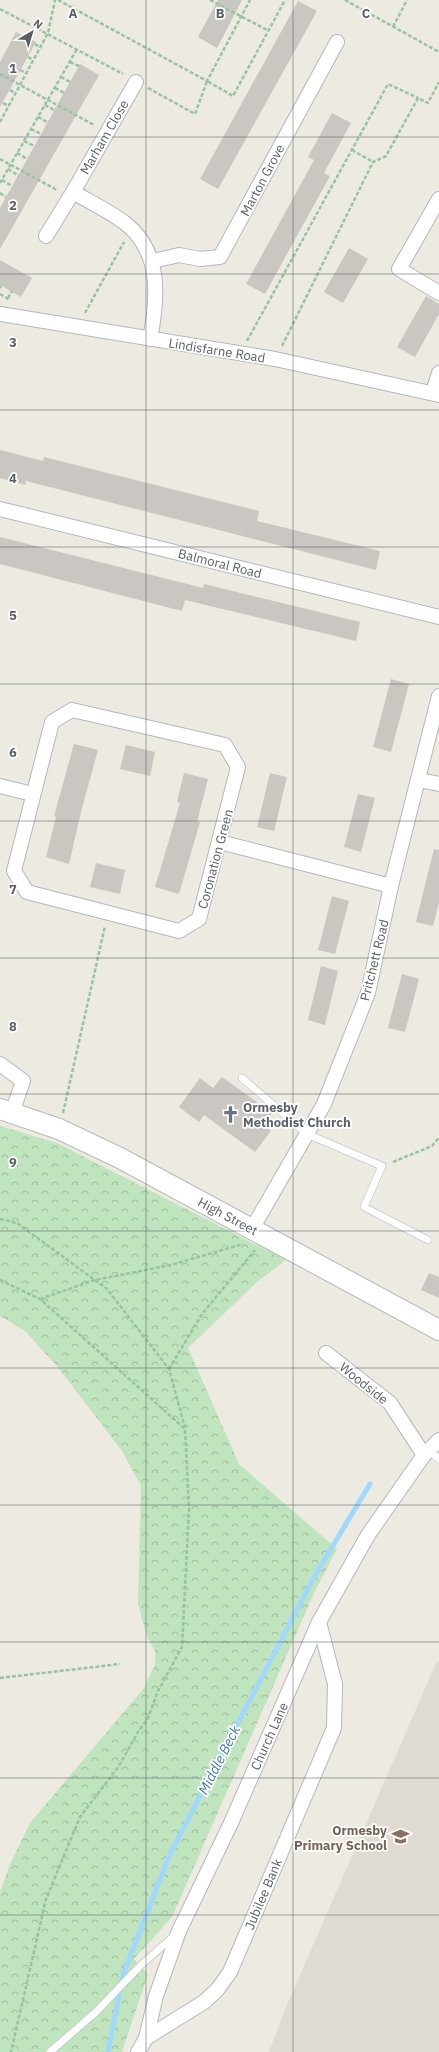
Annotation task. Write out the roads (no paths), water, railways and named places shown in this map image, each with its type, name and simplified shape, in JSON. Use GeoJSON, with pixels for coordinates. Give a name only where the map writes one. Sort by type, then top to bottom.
{"type":"FeatureCollection","features":[{"type":"Feature","properties":{"kind":"main road","name":"High Street"},"geometry":{"type":"LineString","coordinates":[[6,1111],[59,1129],[120,1158],[439,1330]]}},
{"type":"Feature","properties":{"kind":"street","name":"Marton Grove"},"geometry":{"type":"LineString","coordinates":[[153,262],[179,255],[200,259],[220,257],[337,42]]}},
{"type":"Feature","properties":{"kind":"street","name":"Marham Close"},"geometry":{"type":"LineString","coordinates":[[46,236],[136,82]]}},
{"type":"Feature","properties":{"kind":"street"},"geometry":{"type":"LineString","coordinates":[[71,195],[126,224],[135,234],[153,262],[156,309],[150,339]]}},
{"type":"Feature","properties":{"kind":"street"},"geometry":{"type":"LineString","coordinates":[[439,199],[399,269],[439,293]]}},
{"type":"Feature","properties":{"kind":"street","name":"Lindisfarne Road"},"geometry":{"type":"LineString","coordinates":[[0,314],[275,359],[436,394]]}},
{"type":"Feature","properties":{"kind":"street"},"geometry":{"type":"LineString","coordinates":[[436,394],[439,373]]}},
{"type":"Feature","properties":{"kind":"street","name":"Balmoral Road"},"geometry":{"type":"LineString","coordinates":[[0,509],[439,617]]}},
{"type":"Feature","properties":{"kind":"street","name":"Pritchett Road"},"geometry":{"type":"LineString","coordinates":[[259,1233],[307,1134],[324,1104],[368,992],[391,886],[439,696]]}},
{"type":"Feature","properties":{"kind":"street","name":"Coronation Green"},"geometry":{"type":"LineString","coordinates":[[72,710],[224,745],[238,767],[220,842],[199,919],[179,931],[27,892],[14,871],[52,722],[72,710]]}},
{"type":"Feature","properties":{"kind":"street"},"geometry":{"type":"LineString","coordinates":[[419,780],[439,784]]}},
{"type":"Feature","properties":{"kind":"street"},"geometry":{"type":"LineString","coordinates":[[0,786],[33,794]]}},
{"type":"Feature","properties":{"kind":"street"},"geometry":{"type":"LineString","coordinates":[[220,842],[391,886]]}},
{"type":"Feature","properties":{"kind":"street"},"geometry":{"type":"LineString","coordinates":[[0,1064],[23,1081],[6,1111]]}},
{"type":"Feature","properties":{"kind":"street","name":"Woodside"},"geometry":{"type":"LineString","coordinates":[[326,1353],[390,1403],[431,1455]]}},
{"type":"Feature","properties":{"kind":"street","name":"Church Lane"},"geometry":{"type":"LineString","coordinates":[[138,2052],[146,2038],[156,1996],[179,1931],[231,1823],[320,1622],[368,1535],[431,1455],[439,1440]]}},
{"type":"Feature","properties":{"kind":"street","name":"Jubilee Bank"},"geometry":{"type":"LineString","coordinates":[[146,2038],[204,2002],[217,1990],[230,1972],[334,1728],[335,1684],[320,1622]]}},
{"type":"Feature","properties":{"kind":"lane"},"geometry":{"type":"LineString","coordinates":[[242,1078],[307,1134],[382,1166],[364,1207],[428,1240]]}},
{"type":"Feature","properties":{"kind":"lane"},"geometry":{"type":"LineString","coordinates":[[50,2052],[96,2012],[140,1966],[179,1931]]}},
{"type":"Feature","properties":{"kind":"waterway","name":"Middle Beck"},"geometry":{"type":"LineString","coordinates":[[108,2052],[123,1975],[170,1854],[314,1577],[370,1484]]}},
{"type":"Feature","properties":{"kind":"place","name":"Ormesby Methodist Church"},"geometry":{"type":"Point","coordinates":[230,1114]}},
{"type":"Feature","properties":{"kind":"place","name":"Ormesby Primary School"},"geometry":{"type":"Point","coordinates":[400,1837]}}]}
